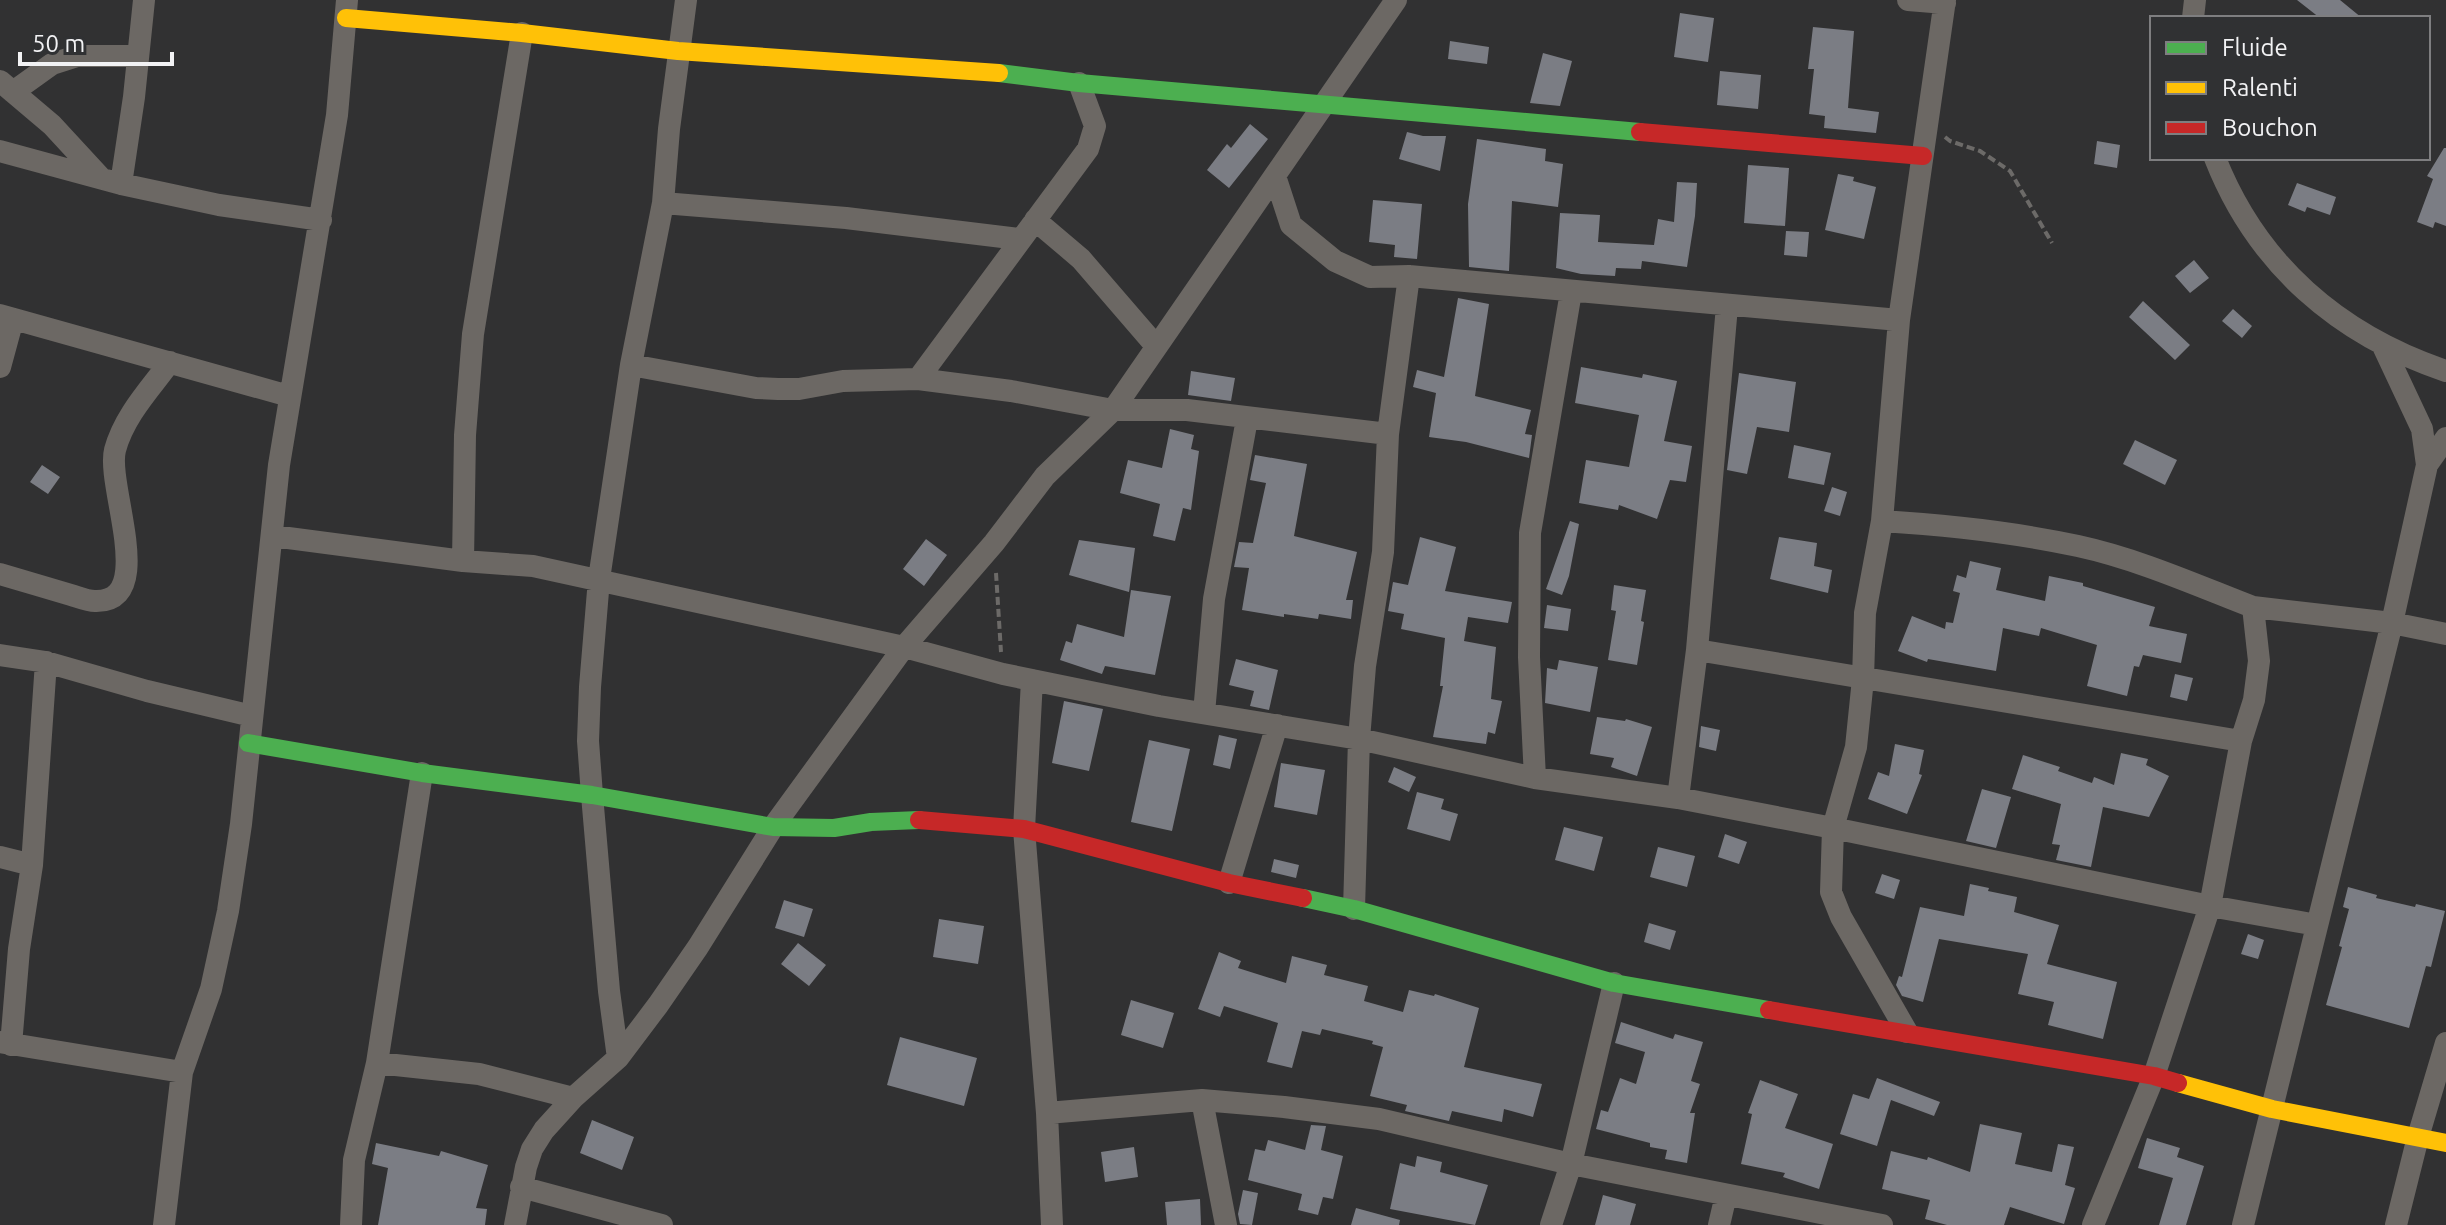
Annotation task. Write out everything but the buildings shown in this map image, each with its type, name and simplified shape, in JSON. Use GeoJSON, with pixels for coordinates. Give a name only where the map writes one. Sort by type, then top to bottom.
{"type":"FeatureCollection","features":[{"type":"Feature","properties":{"kind":"street"},"geometry":{"type":"LineString","coordinates":[[111,181],[134,97],[144,0]]}},
{"type":"Feature","properties":{"kind":"street"},"geometry":{"type":"LineString","coordinates":[[618,1058],[592,795],[588,741],[590,687],[599,579],[631,365],[663,203],[686,0]]}},
{"type":"Feature","properties":{"kind":"street"},"geometry":{"type":"LineString","coordinates":[[515,1225],[521,1187],[532,1149],[556,1114],[618,1058],[698,947],[773,827],[904,647],[994,543],[1045,476],[1113,410],[1396,0]]}},
{"type":"Feature","properties":{"kind":"street"},"geometry":{"type":"LineString","coordinates":[[1907,1032],[1841,917],[1831,892],[1833,828],[1856,747],[1863,679],[1865,613],[1882,521],[1899,320],[1945,2],[1908,0]]}},
{"type":"Feature","properties":{"kind":"street"},"geometry":{"type":"LineString","coordinates":[[164,1225],[182,1072],[211,989],[228,911],[241,824],[279,465],[337,115],[347,9],[678,51],[1005,73],[1079,83],[1923,156]]}},
{"type":"Feature","properties":{"kind":"street"},"geometry":{"type":"LineString","coordinates":[[463,561],[465,435],[473,334],[522,33]]}},
{"type":"Feature","properties":{"kind":"street"},"geometry":{"type":"LineString","coordinates":[[111,181],[7,87],[52,64],[77,56],[136,56]]}},
{"type":"Feature","properties":{"kind":"street"},"geometry":{"type":"LineString","coordinates":[[918,379],[1088,149],[1095,131],[1094,120],[1079,83]]}},
{"type":"Feature","properties":{"kind":"street"},"geometry":{"type":"LineString","coordinates":[[0,151],[111,181],[219,205],[321,220]]}},
{"type":"Feature","properties":{"kind":"street"},"geometry":{"type":"LineString","coordinates":[[2216,160],[2237,206],[2276,262],[2326,309],[2383,346],[2446,371]]}},
{"type":"Feature","properties":{"kind":"street"},"geometry":{"type":"LineString","coordinates":[[1275,176],[1291,225],[1335,261],[1370,277],[1409,276],[1899,320]]}},
{"type":"Feature","properties":{"kind":"street"},"geometry":{"type":"LineString","coordinates":[[663,203],[846,218],[1019,239]]}},
{"type":"Feature","properties":{"kind":"street"},"geometry":{"type":"LineString","coordinates":[[1035,220],[1081,259],[1156,346]]}},
{"type":"Feature","properties":{"kind":"street"},"geometry":{"type":"LineString","coordinates":[[1354,909],[1359,739],[1365,666],[1383,552],[1388,434],[1409,276]]}},
{"type":"Feature","properties":{"kind":"street"},"geometry":{"type":"LineString","coordinates":[[1535,778],[1529,657],[1530,533],[1571,292]]}},
{"type":"Feature","properties":{"kind":"street"},"geometry":{"type":"LineString","coordinates":[[1678,798],[1697,650],[1727,306]]}},
{"type":"Feature","properties":{"kind":"street"},"geometry":{"type":"LineString","coordinates":[[0,367],[7,317],[289,396]]}},
{"type":"Feature","properties":{"kind":"street"},"geometry":{"type":"LineString","coordinates":[[2243,1225],[2392,623],[2427,465],[2422,429],[2383,346]]}},
{"type":"Feature","properties":{"kind":"street"},"geometry":{"type":"LineString","coordinates":[[0,574],[95,601],[115,596],[125,586],[128,553],[113,470],[115,450],[127,420],[170,362]]}},
{"type":"Feature","properties":{"kind":"street"},"geometry":{"type":"LineString","coordinates":[[631,365],[756,388],[799,389],[843,381],[918,379],[1011,391],[1113,410],[1187,410],[1388,434]]}},
{"type":"Feature","properties":{"kind":"street"},"geometry":{"type":"LineString","coordinates":[[1204,713],[1214,599],[1247,419]]}},
{"type":"Feature","properties":{"kind":"street"},"geometry":{"type":"LineString","coordinates":[[2427,465],[2446,438]]}},
{"type":"Feature","properties":{"kind":"street"},"geometry":{"type":"LineString","coordinates":[[1882,521],[1956,526],[2077,545],[2113,555],[2253,607],[2392,623],[2446,634]]}},
{"type":"Feature","properties":{"kind":"street"},"geometry":{"type":"LineString","coordinates":[[273,536],[463,561],[533,566],[904,647],[1032,680],[1359,739],[1535,778],[1678,798],[2317,925]]}},
{"type":"Feature","properties":{"kind":"street"},"geometry":{"type":"LineString","coordinates":[[2093,1225],[2154,1076],[2210,906],[2241,741],[2254,700],[2259,661],[2253,607]]}},
{"type":"Feature","properties":{"kind":"street"},"geometry":{"type":"LineString","coordinates":[[1697,650],[2241,741]]}},
{"type":"Feature","properties":{"kind":"street"},"geometry":{"type":"LineString","coordinates":[[0,655],[46,662],[147,691],[252,716]]}},
{"type":"Feature","properties":{"kind":"street"},"geometry":{"type":"LineString","coordinates":[[46,662],[32,865],[6,1043],[182,1072]]}},
{"type":"Feature","properties":{"kind":"street"},"geometry":{"type":"LineString","coordinates":[[1032,680],[1024,829],[1047,1113],[1052,1225]]}},
{"type":"Feature","properties":{"kind":"street"},"geometry":{"type":"LineString","coordinates":[[1229,883],[1277,725]]}},
{"type":"Feature","properties":{"kind":"street"},"geometry":{"type":"LineString","coordinates":[[248,743],[422,773],[592,795],[773,827],[834,828],[871,822],[934,820],[1024,829],[1229,883],[1354,909],[1614,983],[2154,1076],[2272,1109],[2446,1143]]}},
{"type":"Feature","properties":{"kind":"street"},"geometry":{"type":"LineString","coordinates":[[351,1225],[354,1160],[377,1063],[422,773]]}},
{"type":"Feature","properties":{"kind":"street"},"geometry":{"type":"LineString","coordinates":[[0,857],[32,865]]}},
{"type":"Feature","properties":{"kind":"street"},"geometry":{"type":"LineString","coordinates":[[1551,1225],[1571,1164],[1614,983]]}},
{"type":"Feature","properties":{"kind":"street"},"geometry":{"type":"LineString","coordinates":[[2396,1225],[2446,1043]]}},
{"type":"Feature","properties":{"kind":"street"},"geometry":{"type":"LineString","coordinates":[[377,1063],[479,1074],[573,1098]]}},
{"type":"Feature","properties":{"kind":"street"},"geometry":{"type":"LineString","coordinates":[[1047,1113],[1202,1100],[1379,1119],[1571,1164],[1879,1225]]}},
{"type":"Feature","properties":{"kind":"street"},"geometry":{"type":"LineString","coordinates":[[1202,1100],[1226,1225]]}},
{"type":"Feature","properties":{"kind":"street"},"geometry":{"type":"LineString","coordinates":[[521,1187],[662,1225]]}},
{"type":"Feature","properties":{"kind":"street"},"geometry":{"type":"LineString","coordinates":[[1719,1225],[1726,1195]]}},
{"type":"Feature","properties":{"kind":"path"},"geometry":{"type":"LineString","coordinates":[[1928,123],[1950,141],[1980,151],[2010,171],[2052,243]]}},
{"type":"Feature","properties":{"kind":"path"},"geometry":{"type":"LineString","coordinates":[[994,543],[1003,674]]}},
{"type":"Feature","properties":{"kind":"traffic: fast"},"geometry":{"type":"LineString","coordinates":[[999,73],[1079,83],[1640,132]]}},
{"type":"Feature","properties":{"kind":"traffic: fast"},"geometry":{"type":"LineString","coordinates":[[248,743],[422,773],[592,795],[773,827],[834,828],[871,822],[919,820]]}},
{"type":"Feature","properties":{"kind":"traffic: fast"},"geometry":{"type":"LineString","coordinates":[[1303,898],[1354,909],[1614,983],[1769,1010]]}},
{"type":"Feature","properties":{"kind":"traffic: slow"},"geometry":{"type":"LineString","coordinates":[[346,18],[522,33],[678,51],[999,73]]}},
{"type":"Feature","properties":{"kind":"traffic: slow"},"geometry":{"type":"LineString","coordinates":[[2178,1083],[2272,1109],[2446,1143]]}},
{"type":"Feature","properties":{"kind":"traffic: jam"},"geometry":{"type":"LineString","coordinates":[[1640,132],[1923,156]]}},
{"type":"Feature","properties":{"kind":"traffic: jam"},"geometry":{"type":"LineString","coordinates":[[919,820],[1024,829],[1229,883],[1303,898]]}},
{"type":"Feature","properties":{"kind":"traffic: jam"},"geometry":{"type":"LineString","coordinates":[[1769,1010],[2154,1076],[2178,1083]]}}]}
